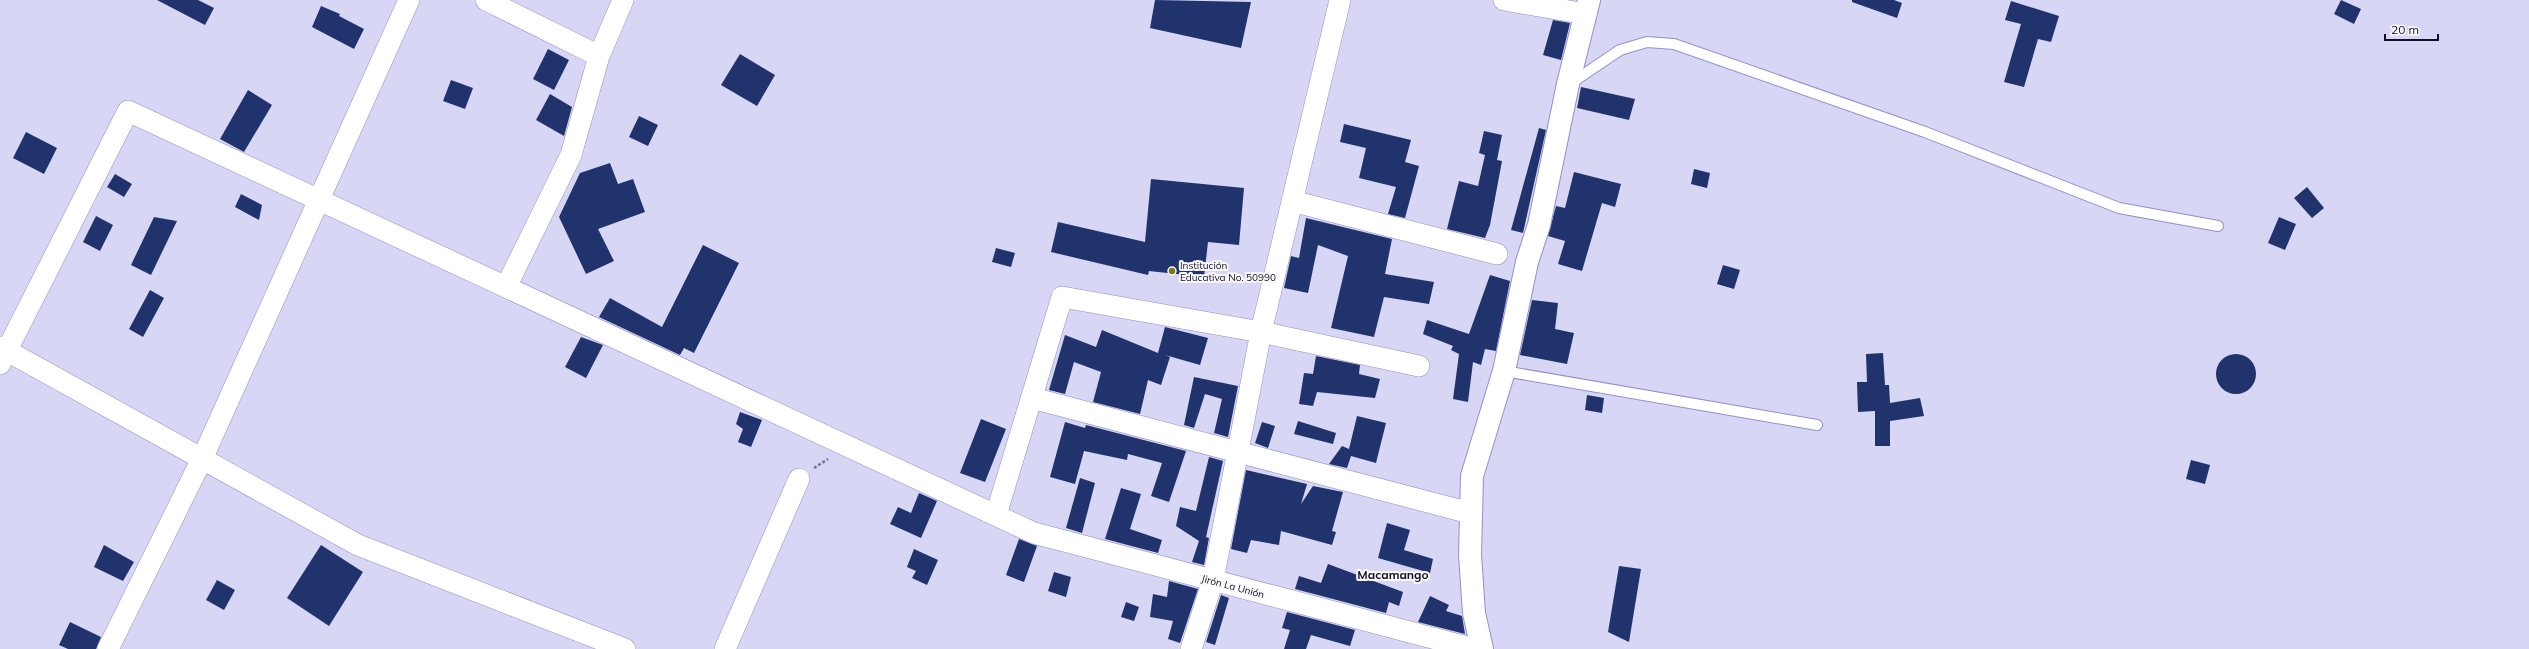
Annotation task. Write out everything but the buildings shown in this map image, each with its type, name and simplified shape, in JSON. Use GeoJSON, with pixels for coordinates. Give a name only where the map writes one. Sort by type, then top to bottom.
{"type":"FeatureCollection","features":[{"type":"Feature","properties":{"kind":"street"},"geometry":{"type":"LineString","coordinates":[[108,649],[202,459],[409,0]]}},
{"type":"Feature","properties":{"kind":"street"},"geometry":{"type":"LineString","coordinates":[[486,0],[599,56]]}},
{"type":"Feature","properties":{"kind":"street"},"geometry":{"type":"LineString","coordinates":[[506,287],[571,155],[599,56],[623,0]]}},
{"type":"Feature","properties":{"kind":"street"},"geometry":{"type":"LineString","coordinates":[[1191,649],[1213,580],[1261,332],[1340,0]]}},
{"type":"Feature","properties":{"kind":"street"},"geometry":{"type":"LineString","coordinates":[[1482,649],[1474,613],[1470,555],[1472,476],[1504,371],[1527,262],[1539,225],[1568,84],[1588,7],[1504,0]]}},
{"type":"Feature","properties":{"kind":"street","name":"Jirón La Unión"},"geometry":{"type":"LineString","coordinates":[[2,354],[128,111],[1034,533],[1474,649]]}},
{"type":"Feature","properties":{"kind":"street"},"geometry":{"type":"LineString","coordinates":[[1292,201],[1497,254]]}},
{"type":"Feature","properties":{"kind":"street"},"geometry":{"type":"LineString","coordinates":[[996,515],[1062,297],[1261,332],[1419,366]]}},
{"type":"Feature","properties":{"kind":"street"},"geometry":{"type":"LineString","coordinates":[[2,354],[202,459],[358,544],[625,649]]}},
{"type":"Feature","properties":{"kind":"street"},"geometry":{"type":"LineString","coordinates":[[1032,398],[1470,513]]}},
{"type":"Feature","properties":{"kind":"street"},"geometry":{"type":"LineString","coordinates":[[725,649],[799,478]]}},
{"type":"Feature","properties":{"kind":"lane"},"geometry":{"type":"LineString","coordinates":[[1568,84],[1620,50],[1647,42],[1674,44],[1925,132],[2118,208],[2218,226]]}},
{"type":"Feature","properties":{"kind":"lane"},"geometry":{"type":"LineString","coordinates":[[1504,371],[1817,425]]}},
{"type":"Feature","properties":{"kind":"path"},"geometry":{"type":"LineString","coordinates":[[799,478],[848,446]]}},
{"type":"Feature","properties":{"kind":"place","name":"Institución Educativa No. 50990"},"geometry":{"type":"Point","coordinates":[1172,271]}},
{"type":"Feature","properties":{"kind":"district","name":"Macamango"},"geometry":{"type":"Point","coordinates":[1393,575]}}]}
